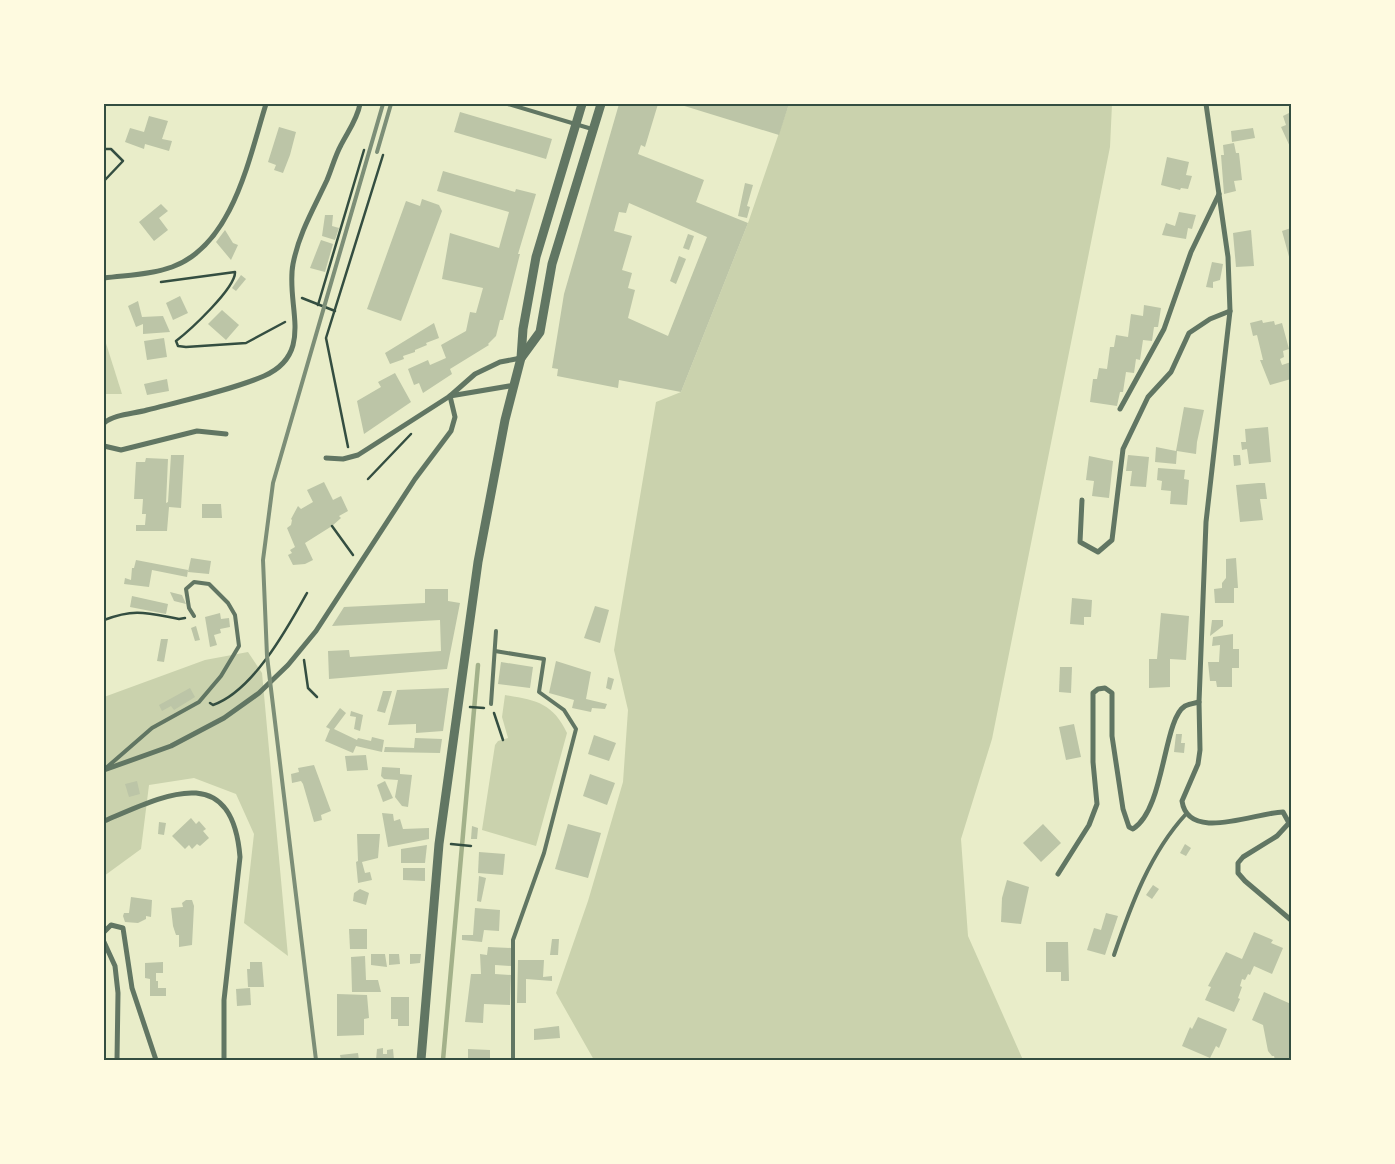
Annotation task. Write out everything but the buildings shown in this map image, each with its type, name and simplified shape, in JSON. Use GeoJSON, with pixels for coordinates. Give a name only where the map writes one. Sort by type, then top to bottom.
{"type":"FeatureCollection","features":[{"type":"Feature","properties":{"kind":"street"},"geometry":{"type":"LineString","coordinates":[[104,278],[156,272],[184,261],[202,246],[232,207],[240,188],[266,104]]}},
{"type":"Feature","properties":{"kind":"street"},"geometry":{"type":"LineString","coordinates":[[104,423],[114,418],[164,406],[264,376],[276,368],[290,352],[295,334],[296,317],[292,293],[293,264],[304,228],[342,142],[354,124],[360,104]]}},
{"type":"Feature","properties":{"kind":"street"},"geometry":{"type":"LineString","coordinates":[[421,1060],[439,844],[461,681],[499,448],[521,358],[523,329],[536,256],[582,104]]}},
{"type":"Feature","properties":{"kind":"street"},"geometry":{"type":"LineString","coordinates":[[326,458],[350,458],[358,455],[450,396],[475,374],[488,367],[521,358],[540,332],[552,264],[601,104]]}},
{"type":"Feature","properties":{"kind":"street"},"geometry":{"type":"LineString","coordinates":[[1206,104],[1228,256],[1230,311],[1206,522],[1200,750],[1198,764],[1182,801],[1186,814],[1195,821],[1217,824],[1243,820],[1268,812],[1289,813],[1289,823],[1285,830],[1243,857],[1238,863],[1238,873],[1245,882],[1291,920]]}},
{"type":"Feature","properties":{"kind":"street"},"geometry":{"type":"LineString","coordinates":[[1120,409],[1164,329],[1191,252],[1219,193]]}},
{"type":"Feature","properties":{"kind":"street"},"geometry":{"type":"LineString","coordinates":[[1082,500],[1080,542],[1098,552],[1112,540],[1123,449],[1148,397],[1171,372],[1189,333],[1210,319],[1230,311]]}},
{"type":"Feature","properties":{"kind":"street"},"geometry":{"type":"LineString","coordinates":[[450,396],[515,385]]}},
{"type":"Feature","properties":{"kind":"street"},"geometry":{"type":"LineString","coordinates":[[104,770],[171,746],[224,718],[259,693],[299,653],[350,580],[415,480],[451,431],[455,417],[450,396]]}},
{"type":"Feature","properties":{"kind":"street"},"geometry":{"type":"LineString","coordinates":[[104,446],[121,450],[197,431],[226,434]]}},
{"type":"Feature","properties":{"kind":"street"},"geometry":{"type":"LineString","coordinates":[[1058,874],[1089,825],[1097,804],[1093,693],[1098,689],[1105,688],[1112,693],[1112,736],[1123,809],[1129,827],[1133,829],[1142,822],[1159,781],[1168,740],[1175,719],[1184,707],[1200,702]]}},
{"type":"Feature","properties":{"kind":"street"},"geometry":{"type":"LineString","coordinates":[[104,821],[162,798],[191,792],[204,793],[216,799],[226,808],[238,841],[240,857],[224,1000],[224,1060]]}},
{"type":"Feature","properties":{"kind":"street"},"geometry":{"type":"LineString","coordinates":[[104,932],[111,925],[123,928],[132,988],[156,1060]]}},
{"type":"Feature","properties":{"kind":"street"},"geometry":{"type":"LineString","coordinates":[[104,942],[115,966],[118,993],[117,1060]]}},
{"type":"Feature","properties":{"kind":"lane"},"geometry":{"type":"LineString","coordinates":[[508,104],[593,129]]}},
{"type":"Feature","properties":{"kind":"lane"},"geometry":{"type":"LineString","coordinates":[[104,770],[152,728],[199,702],[221,676],[239,646],[235,615],[228,603],[209,584],[194,582],[186,589],[189,608],[194,616]]}},
{"type":"Feature","properties":{"kind":"lane"},"geometry":{"type":"LineString","coordinates":[[491,704],[496,631]]}},
{"type":"Feature","properties":{"kind":"lane"},"geometry":{"type":"LineString","coordinates":[[495,651],[544,659],[539,692],[564,710],[576,729],[544,853],[513,940],[513,1060]]}},
{"type":"Feature","properties":{"kind":"lane"},"geometry":{"type":"LineString","coordinates":[[1114,955],[1133,901],[1170,831],[1186,814]]}},
{"type":"Feature","properties":{"kind":"path"},"geometry":{"type":"LineString","coordinates":[[104,149],[111,149],[123,161],[104,181]]}},
{"type":"Feature","properties":{"kind":"path"},"geometry":{"type":"LineString","coordinates":[[318,305],[364,150]]}},
{"type":"Feature","properties":{"kind":"path"},"geometry":{"type":"LineString","coordinates":[[350,458],[326,338],[383,154]]}},
{"type":"Feature","properties":{"kind":"path"},"geometry":{"type":"LineString","coordinates":[[157,282],[175,282],[235,272],[236,275],[205,316],[176,342],[178,346],[246,343],[296,317]]}},
{"type":"Feature","properties":{"kind":"path"},"geometry":{"type":"LineString","coordinates":[[292,293],[335,311]]}},
{"type":"Feature","properties":{"kind":"path"},"geometry":{"type":"LineString","coordinates":[[368,479],[412,434]]}},
{"type":"Feature","properties":{"kind":"path"},"geometry":{"type":"LineString","coordinates":[[332,526],[349,550]]}},
{"type":"Feature","properties":{"kind":"path"},"geometry":{"type":"LineString","coordinates":[[203,697],[213,705],[226,701],[246,683],[278,644],[307,593]]}},
{"type":"Feature","properties":{"kind":"path"},"geometry":{"type":"LineString","coordinates":[[104,620],[124,612],[136,611],[179,619],[194,616]]}},
{"type":"Feature","properties":{"kind":"path"},"geometry":{"type":"LineString","coordinates":[[299,653],[304,659],[308,688],[317,697]]}},
{"type":"Feature","properties":{"kind":"path"},"geometry":{"type":"LineString","coordinates":[[491,704],[503,740]]}},
{"type":"Feature","properties":{"kind":"path"},"geometry":{"type":"LineString","coordinates":[[464,706],[485,708]]}},
{"type":"Feature","properties":{"kind":"path"},"geometry":{"type":"LineString","coordinates":[[453,844],[471,846]]}},
{"type":"Feature","properties":{"kind":"green space"},"geometry":{"type":"Polygon","coordinates":[[[789,104],[1112,104],[1110,147],[992,739],[961,839],[968,936],[1023,1060],[594,1060],[556,993],[588,901],[623,782],[628,710],[614,650],[656,402],[681,392],[748,223],[789,104]]]}},
{"type":"Feature","properties":{"kind":"green space"},"geometry":{"type":"Polygon","coordinates":[[[104,337],[122,394],[104,394],[104,337]]]}},
{"type":"Feature","properties":{"kind":"green space"},"geometry":{"type":"Polygon","coordinates":[[[248,652],[262,673],[288,956],[244,923],[254,834],[236,794],[194,778],[149,785],[141,849],[104,876],[104,697],[205,660],[248,652]]]}},
{"type":"Feature","properties":{"kind":"green space"},"geometry":{"type":"Polygon","coordinates":[[[505,695],[535,701],[549,709],[562,723],[567,733],[536,846],[482,830],[495,745],[498,741],[508,738],[502,717],[505,695]]]}},
{"type":"Feature","properties":{"kind":"waterway"},"geometry":{"type":"LineString","coordinates":[[443,1060],[478,665]]}},
{"type":"Feature","properties":{"kind":"railway"},"geometry":{"type":"LineString","coordinates":[[316,1060],[267,656],[263,560],[273,483],[383,104]]}},
{"type":"Feature","properties":{"kind":"railway"},"geometry":{"type":"LineString","coordinates":[[377,152],[391,104]]}}]}
